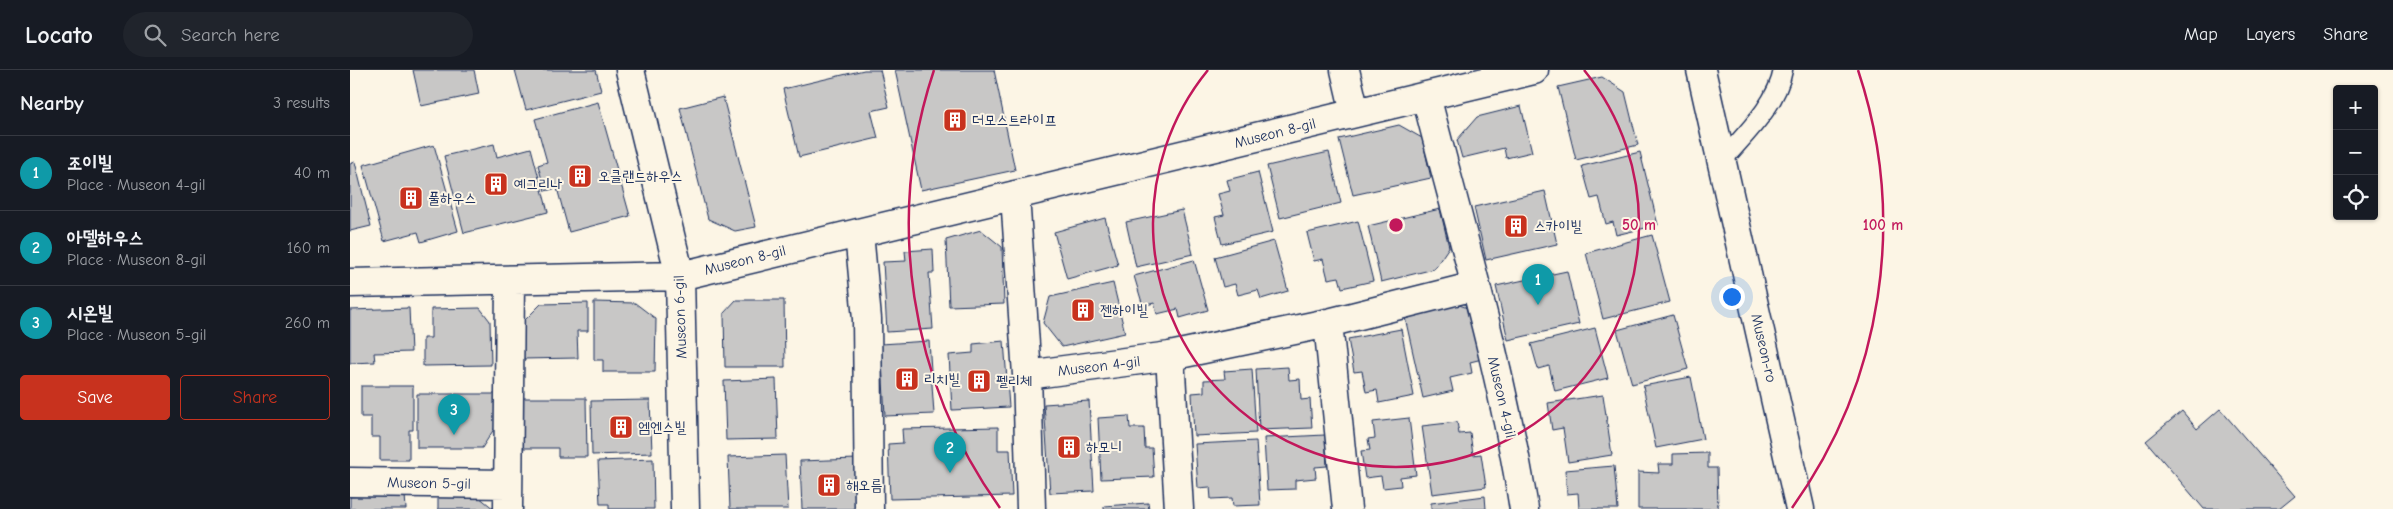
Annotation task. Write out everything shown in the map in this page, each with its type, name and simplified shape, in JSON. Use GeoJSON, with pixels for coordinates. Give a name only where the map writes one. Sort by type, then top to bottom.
{"type":"FeatureCollection","features":[{"type":"Feature","properties":{"kind":"street","name":"Museon 6-gil"},"geometry":{"type":"LineString","coordinates":[[630,70],[680,276],[685,509]]}},
{"type":"Feature","properties":{"kind":"street"},"geometry":{"type":"LineString","coordinates":[[1345,70],[1356,113]]}},
{"type":"Feature","properties":{"kind":"street","name":"Museon 8-gil"},"geometry":{"type":"LineString","coordinates":[[350,283],[680,276],[1534,70]]}},
{"type":"Feature","properties":{"kind":"street","name":"Museon-ro"},"geometry":{"type":"LineString","coordinates":[[1701,70],[1800,509]]}},
{"type":"Feature","properties":{"kind":"street","name":"Museon 4-gil"},"geometry":{"type":"LineString","coordinates":[[1426,96],[1514,446],[1524,509]]}},
{"type":"Feature","properties":{"kind":"street"},"geometry":{"type":"LineString","coordinates":[[1015,195],[1027,375],[1031,509]]}},
{"type":"Feature","properties":{"kind":"street"},"geometry":{"type":"LineString","coordinates":[[859,233],[867,319],[869,499]]}},
{"type":"Feature","properties":{"kind":"street"},"geometry":{"type":"LineString","coordinates":[[508,497],[510,280]]}},
{"type":"Feature","properties":{"kind":"street","name":"Museon 4-gil"},"geometry":{"type":"LineString","coordinates":[[1027,375],[1170,356],[1328,323],[1475,286]]}},
{"type":"Feature","properties":{"kind":"street"},"geometry":{"type":"LineString","coordinates":[[1328,323],[1347,509]]}},
{"type":"Feature","properties":{"kind":"street"},"geometry":{"type":"LineString","coordinates":[[1170,356],[1179,509]]}},
{"type":"Feature","properties":{"kind":"street","name":"Museon 5-gil"},"geometry":{"type":"LineString","coordinates":[[350,482],[508,497]]}},
{"type":"Feature","properties":{"kind":"lane"},"geometry":{"type":"LineString","coordinates":[[1722,161],[1763,111],[1777,86],[1783,70]]}},
{"type":"Feature","properties":{"kind":"building"},"geometry":{"type":"Polygon","coordinates":[[[413,70],[474,70],[479,94],[421,106],[413,70]]]}},
{"type":"Feature","properties":{"kind":"building"},"geometry":{"type":"Polygon","coordinates":[[[515,70],[596,70],[601,91],[526,110],[515,70]]]}},
{"type":"Feature","properties":{"kind":"building"},"geometry":{"type":"Polygon","coordinates":[[[864,70],[880,70],[889,107],[871,111],[878,138],[799,157],[783,89],[864,70]]]}},
{"type":"Feature","properties":{"kind":"building","name":"더모스트라이프"},"geometry":{"type":"Polygon","coordinates":[[[895,70],[994,70],[1015,170],[921,190],[895,70]]]}},
{"type":"Feature","properties":{"kind":"building"},"geometry":{"type":"Polygon","coordinates":[[[1602,77],[1625,92],[1638,145],[1576,160],[1558,87],[1602,77]]]}},
{"type":"Feature","properties":{"kind":"building"},"geometry":{"type":"Polygon","coordinates":[[[723,97],[756,227],[735,231],[708,219],[680,108],[723,97]]]}},
{"type":"Feature","properties":{"kind":"building","name":"오클랜드하우스"},"geometry":{"type":"Polygon","coordinates":[[[598,102],[630,216],[569,232],[557,188],[545,191],[538,165],[547,162],[535,119],[598,102]]]}},
{"type":"Feature","properties":{"kind":"building"},"geometry":{"type":"Polygon","coordinates":[[[1521,106],[1532,152],[1506,158],[1504,148],[1462,158],[1457,140],[1477,117],[1521,106]]]}},
{"type":"Feature","properties":{"kind":"building"},"geometry":{"type":"Polygon","coordinates":[[[1399,125],[1422,138],[1431,178],[1353,195],[1339,139],[1399,125]]]}},
{"type":"Feature","properties":{"kind":"building","name":"예그리나"},"geometry":{"type":"Polygon","coordinates":[[[494,144],[497,157],[531,148],[548,212],[464,233],[444,156],[494,144]]]}},
{"type":"Feature","properties":{"kind":"building","name":"풀하우스"},"geometry":{"type":"Polygon","coordinates":[[[434,145],[458,231],[421,242],[418,232],[384,241],[363,165],[434,145]]]}},
{"type":"Feature","properties":{"kind":"building"},"geometry":{"type":"Polygon","coordinates":[[[1329,152],[1341,203],[1280,218],[1267,166],[1329,152]]]}},
{"type":"Feature","properties":{"kind":"building"},"geometry":{"type":"Polygon","coordinates":[[[1640,152],[1658,225],[1616,235],[1613,222],[1606,224],[1599,197],[1591,199],[1582,166],[1640,152]]]}},
{"type":"Feature","properties":{"kind":"building"},"geometry":{"type":"Polygon","coordinates":[[[355,162],[371,226],[350,231],[350,164],[355,162]]]}},
{"type":"Feature","properties":{"kind":"building"},"geometry":{"type":"Polygon","coordinates":[[[1258,172],[1273,232],[1222,244],[1215,217],[1224,215],[1218,194],[1230,191],[1227,180],[1258,172]]]}},
{"type":"Feature","properties":{"kind":"building","name":"스카이빌"},"geometry":{"type":"Polygon","coordinates":[[[1545,191],[1557,244],[1486,260],[1474,207],[1545,191]]]}},
{"type":"Feature","properties":{"kind":"building"},"geometry":{"type":"Polygon","coordinates":[[[1440,209],[1449,247],[1434,269],[1381,282],[1368,226],[1440,209]]]}},
{"type":"Feature","properties":{"kind":"building"},"geometry":{"type":"Polygon","coordinates":[[[1182,210],[1193,254],[1136,267],[1126,222],[1182,210]]]}},
{"type":"Feature","properties":{"kind":"building"},"geometry":{"type":"Polygon","coordinates":[[[1105,218],[1118,265],[1067,279],[1054,232],[1105,218]]]}},
{"type":"Feature","properties":{"kind":"building"},"geometry":{"type":"Polygon","coordinates":[[[1358,221],[1373,281],[1342,288],[1339,277],[1328,279],[1323,259],[1314,261],[1307,233],[1358,221]]]}},
{"type":"Feature","properties":{"kind":"building"},"geometry":{"type":"Polygon","coordinates":[[[981,230],[1002,247],[1004,304],[949,306],[946,240],[981,230]]]}},
{"type":"Feature","properties":{"kind":"building"},"geometry":{"type":"Polygon","coordinates":[[[1652,235],[1670,302],[1603,319],[1586,253],[1652,235]]]}},
{"type":"Feature","properties":{"kind":"building"},"geometry":{"type":"Polygon","coordinates":[[[1274,241],[1288,291],[1261,299],[1258,290],[1238,295],[1235,284],[1223,287],[1215,257],[1274,241]]]}},
{"type":"Feature","properties":{"kind":"building"},"geometry":{"type":"Polygon","coordinates":[[[933,249],[934,273],[929,273],[933,329],[887,332],[883,262],[906,261],[905,251],[933,249]]]}},
{"type":"Feature","properties":{"kind":"building"},"geometry":{"type":"Polygon","coordinates":[[[1194,260],[1208,310],[1180,318],[1178,309],[1157,314],[1154,303],[1143,306],[1134,276],[1194,260]]]}},
{"type":"Feature","properties":{"kind":"building"},"geometry":{"type":"Polygon","coordinates":[[[1567,271],[1579,324],[1508,340],[1496,286],[1567,271]]]}},
{"type":"Feature","properties":{"kind":"building","name":"젠하이빌"},"geometry":{"type":"Polygon","coordinates":[[[1113,283],[1125,333],[1062,347],[1043,323],[1050,297],[1113,283]]]}},
{"type":"Feature","properties":{"kind":"building"},"geometry":{"type":"Polygon","coordinates":[[[736,300],[784,300],[785,367],[725,367],[724,313],[736,300]]]}},
{"type":"Feature","properties":{"kind":"building"},"geometry":{"type":"Polygon","coordinates":[[[594,302],[635,303],[656,319],[655,372],[603,372],[603,360],[594,360],[594,302]]]}},
{"type":"Feature","properties":{"kind":"building"},"geometry":{"type":"Polygon","coordinates":[[[588,303],[588,331],[577,331],[578,358],[522,359],[521,324],[541,304],[588,303]]]}},
{"type":"Feature","properties":{"kind":"building"},"geometry":{"type":"Polygon","coordinates":[[[1456,304],[1465,307],[1471,313],[1482,359],[1470,362],[1472,373],[1450,378],[1453,391],[1423,398],[1404,313],[1456,304]]]}},
{"type":"Feature","properties":{"kind":"building"},"geometry":{"type":"Polygon","coordinates":[[[409,308],[411,352],[374,353],[375,362],[350,363],[350,310],[409,308]]]}},
{"type":"Feature","properties":{"kind":"building"},"geometry":{"type":"Polygon","coordinates":[[[480,308],[490,321],[491,365],[423,366],[423,338],[431,338],[431,309],[480,308]]]}},
{"type":"Feature","properties":{"kind":"building"},"geometry":{"type":"Polygon","coordinates":[[[1673,315],[1688,369],[1632,384],[1617,330],[1673,315]]]}},
{"type":"Feature","properties":{"kind":"building"},"geometry":{"type":"Polygon","coordinates":[[[1595,328],[1608,378],[1555,391],[1549,366],[1538,369],[1531,344],[1595,328]]]}},
{"type":"Feature","properties":{"kind":"building"},"geometry":{"type":"Polygon","coordinates":[[[1401,329],[1414,396],[1379,403],[1377,390],[1366,392],[1362,371],[1354,372],[1348,339],[1401,329]]]}},
{"type":"Feature","properties":{"kind":"building","name":"리치빌"},"geometry":{"type":"Polygon","coordinates":[[[929,341],[934,414],[885,416],[881,344],[929,341]]]}},
{"type":"Feature","properties":{"kind":"building","name":"펠리체"},"geometry":{"type":"Polygon","coordinates":[[[1004,341],[1009,407],[952,410],[949,355],[973,353],[973,344],[1004,341]]]}},
{"type":"Feature","properties":{"kind":"building"},"geometry":{"type":"Polygon","coordinates":[[[1288,367],[1289,380],[1300,379],[1301,400],[1310,399],[1312,428],[1259,430],[1256,369],[1288,367]]]}},
{"type":"Feature","properties":{"kind":"building"},"geometry":{"type":"Polygon","coordinates":[[[1252,369],[1256,433],[1194,436],[1192,393],[1204,392],[1204,380],[1225,379],[1224,371],[1252,369]]]}},
{"type":"Feature","properties":{"kind":"building"},"geometry":{"type":"Polygon","coordinates":[[[1691,377],[1703,439],[1656,448],[1643,386],[1691,377]]]}},
{"type":"Feature","properties":{"kind":"building"},"geometry":{"type":"Polygon","coordinates":[[[776,379],[778,439],[726,440],[724,381],[776,379]]]}},
{"type":"Feature","properties":{"kind":"building"},"geometry":{"type":"Polygon","coordinates":[[[361,386],[413,386],[413,430],[409,430],[409,460],[380,460],[380,437],[371,437],[371,417],[361,417],[361,386]]]}},
{"type":"Feature","properties":{"kind":"building"},"geometry":{"type":"Polygon","coordinates":[[[417,394],[499,394],[499,421],[482,448],[417,448],[417,394]]]}},
{"type":"Feature","properties":{"kind":"building"},"geometry":{"type":"Polygon","coordinates":[[[1603,395],[1612,455],[1568,462],[1563,428],[1552,430],[1548,403],[1603,395]]]}},
{"type":"Feature","properties":{"kind":"building"},"geometry":{"type":"Polygon","coordinates":[[[523,398],[586,398],[587,457],[558,457],[558,448],[523,448],[523,398]]]}},
{"type":"Feature","properties":{"kind":"building","name":"엠엔스빌"},"geometry":{"type":"Polygon","coordinates":[[[650,400],[652,453],[592,455],[591,401],[650,400]]]}},
{"type":"Feature","properties":{"kind":"building","name":"하모니"},"geometry":{"type":"Polygon","coordinates":[[[1089,401],[1094,491],[1050,493],[1044,404],[1089,401]]]}},
{"type":"Feature","properties":{"kind":"building"},"geometry":{"type":"Polygon","coordinates":[[[2220,409],[2295,496],[2279,509],[2204,509],[2146,441],[2182,411],[2197,429],[2220,409]]]}},
{"type":"Feature","properties":{"kind":"building"},"geometry":{"type":"Polygon","coordinates":[[[1129,416],[1130,428],[1144,428],[1145,448],[1152,448],[1154,477],[1101,479],[1098,418],[1129,416]]]}},
{"type":"Feature","properties":{"kind":"building"},"geometry":{"type":"Polygon","coordinates":[[[1409,418],[1416,475],[1400,477],[1401,486],[1383,488],[1381,476],[1365,478],[1361,451],[1370,450],[1368,439],[1375,438],[1373,422],[1409,418]]]}},
{"type":"Feature","properties":{"kind":"building"},"geometry":{"type":"Polygon","coordinates":[[[1457,422],[1459,434],[1470,433],[1473,455],[1481,454],[1486,487],[1432,494],[1422,426],[1457,422]]]}},
{"type":"Feature","properties":{"kind":"building"},"geometry":{"type":"Polygon","coordinates":[[[998,427],[998,450],[1010,450],[1012,496],[890,499],[888,444],[903,443],[902,429],[998,427]]]}},
{"type":"Feature","properties":{"kind":"building"},"geometry":{"type":"Polygon","coordinates":[[[1325,435],[1327,466],[1315,467],[1316,478],[1295,480],[1295,489],[1267,490],[1264,438],[1325,435]]]}},
{"type":"Feature","properties":{"kind":"building"},"geometry":{"type":"Polygon","coordinates":[[[1256,441],[1260,505],[1233,506],[1232,498],[1211,499],[1210,487],[1198,488],[1195,444],[1256,441]]]}},
{"type":"Feature","properties":{"kind":"building"},"geometry":{"type":"Polygon","coordinates":[[[1708,453],[1708,468],[1717,468],[1718,509],[1638,509],[1638,472],[1659,473],[1658,464],[1673,464],[1673,454],[1708,453]]]}},
{"type":"Feature","properties":{"kind":"building"},"geometry":{"type":"Polygon","coordinates":[[[785,455],[788,509],[730,509],[728,457],[785,455]]]}},
{"type":"Feature","properties":{"kind":"building"},"geometry":{"type":"Polygon","coordinates":[[[653,459],[654,509],[609,509],[609,504],[600,504],[598,461],[653,459]]]}},
{"type":"Feature","properties":{"kind":"building","name":"해오름"},"geometry":{"type":"Polygon","coordinates":[[[857,459],[859,509],[802,509],[800,461],[857,459]]]}},
{"type":"Feature","properties":{"kind":"building"},"geometry":{"type":"Polygon","coordinates":[[[1614,466],[1618,509],[1579,509],[1578,493],[1567,494],[1565,470],[1614,466]]]}},
{"type":"Feature","properties":{"kind":"building"},"geometry":{"type":"Polygon","coordinates":[[[438,493],[474,493],[494,509],[438,509],[438,493]]]}},
{"type":"Feature","properties":{"kind":"building"},"geometry":{"type":"Polygon","coordinates":[[[405,495],[406,509],[350,509],[350,497],[405,495]]]}},
{"type":"Feature","properties":{"kind":"building"},"geometry":{"type":"Polygon","coordinates":[[[1485,496],[1486,509],[1431,509],[1431,503],[1485,496]]]}},
{"type":"Feature","properties":{"kind":"building"},"geometry":{"type":"Polygon","coordinates":[[[1148,503],[1149,509],[1104,509],[1104,506],[1148,503]]]}},
{"type":"Feature","properties":{"kind":"place","name":"더모스트라이프"},"geometry":{"type":"Point","coordinates":[955,120]}},
{"type":"Feature","properties":{"kind":"place","name":"오클랜드하우스"},"geometry":{"type":"Point","coordinates":[580,176]}},
{"type":"Feature","properties":{"kind":"place","name":"예그리나"},"geometry":{"type":"Point","coordinates":[496,184]}},
{"type":"Feature","properties":{"kind":"place","name":"풀하우스"},"geometry":{"type":"Point","coordinates":[411,198]}},
{"type":"Feature","properties":{"kind":"place","name":"스카이빌"},"geometry":{"type":"Point","coordinates":[1516,226]}},
{"type":"Feature","properties":{"kind":"place","name":"조이빌"},"geometry":{"type":"Point","coordinates":[1538,305]}},
{"type":"Feature","properties":{"kind":"place","name":"젠하이빌"},"geometry":{"type":"Point","coordinates":[1083,310]}},
{"type":"Feature","properties":{"kind":"place","name":"리치빌"},"geometry":{"type":"Point","coordinates":[907,379]}},
{"type":"Feature","properties":{"kind":"place","name":"펠리체"},"geometry":{"type":"Point","coordinates":[979,381]}},
{"type":"Feature","properties":{"kind":"place","name":"엠엔스빌"},"geometry":{"type":"Point","coordinates":[621,427]}},
{"type":"Feature","properties":{"kind":"place","name":"시온빌"},"geometry":{"type":"Point","coordinates":[454,435]}},
{"type":"Feature","properties":{"kind":"place","name":"하모니"},"geometry":{"type":"Point","coordinates":[1069,447]}},
{"type":"Feature","properties":{"kind":"place","name":"아델하우스"},"geometry":{"type":"Point","coordinates":[950,473]}},
{"type":"Feature","properties":{"kind":"place","name":"해오름"},"geometry":{"type":"Point","coordinates":[829,485]}}]}
